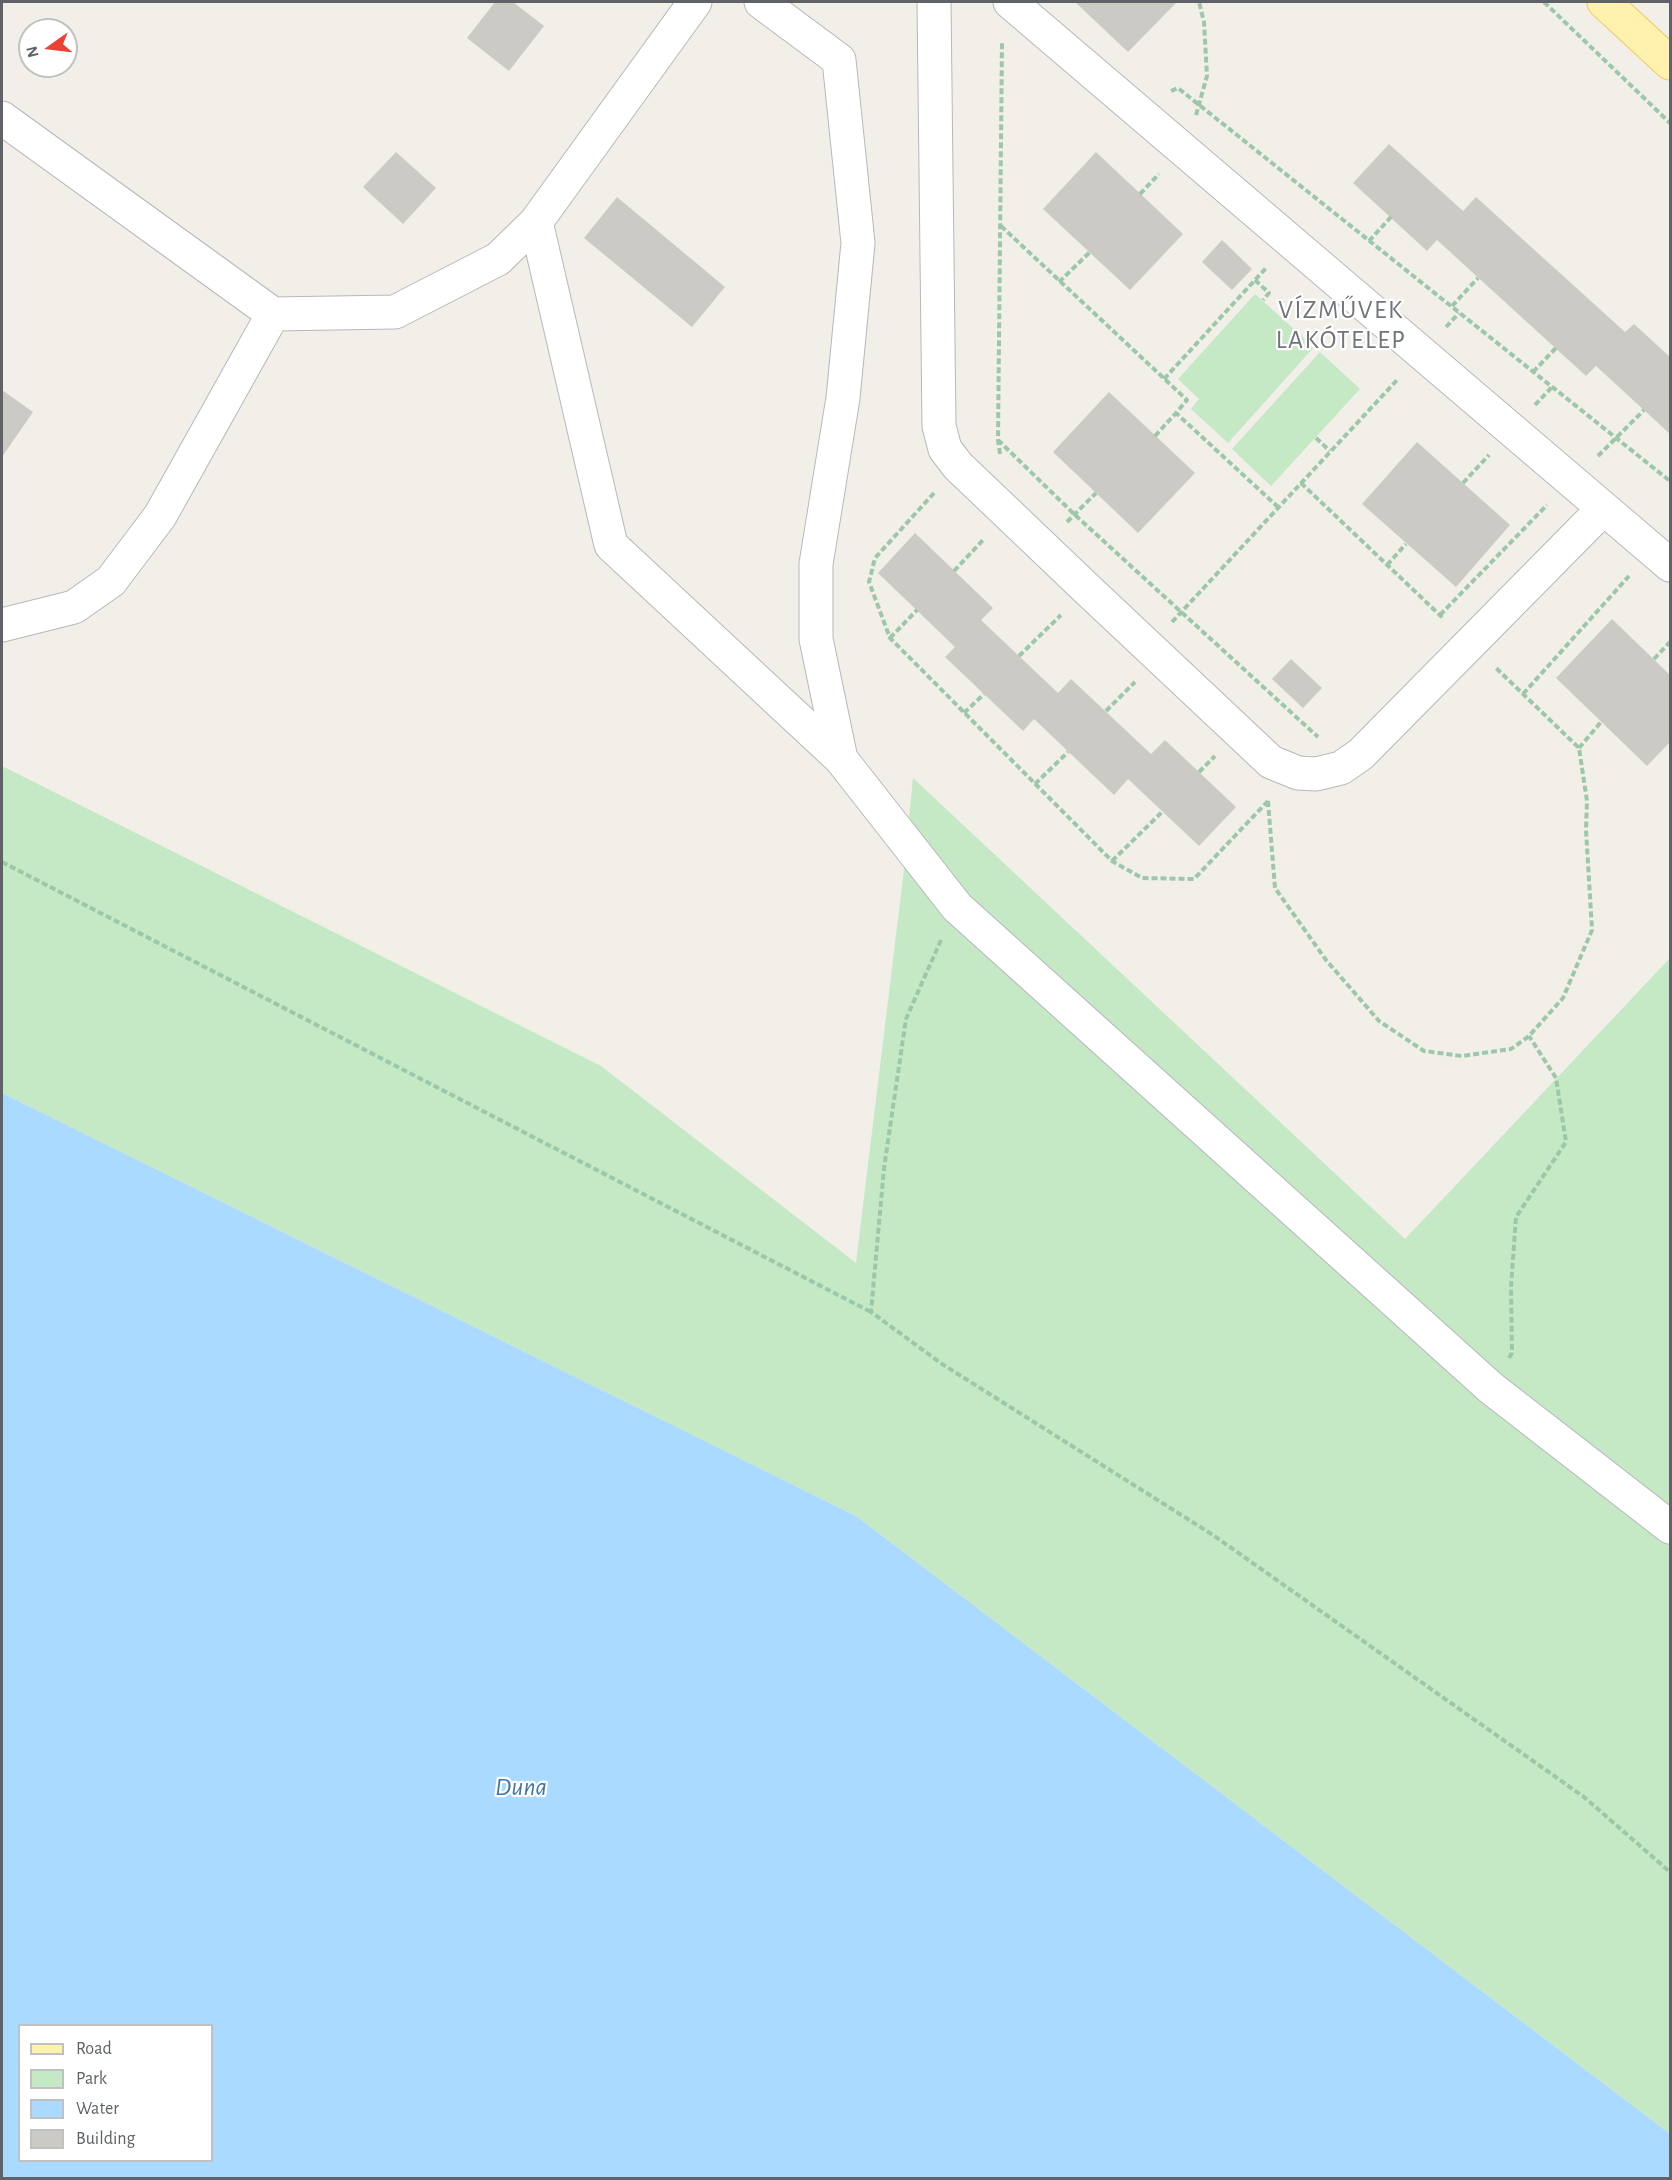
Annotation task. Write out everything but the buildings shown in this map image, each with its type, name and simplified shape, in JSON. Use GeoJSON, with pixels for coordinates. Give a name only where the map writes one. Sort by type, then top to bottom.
{"type":"FeatureCollection","features":[{"type":"Feature","properties":{"kind":"main road"},"geometry":{"type":"LineString","coordinates":[[1604,2],[1669,59]]}},
{"type":"Feature","properties":{"kind":"street"},"geometry":{"type":"LineString","coordinates":[[2,118],[273,315],[395,312],[498,259],[536,222],[695,2]]}},
{"type":"Feature","properties":{"kind":"street"},"geometry":{"type":"LineString","coordinates":[[761,2],[838,60],[856,220],[858,243],[843,398],[816,564],[816,639],[841,759]]}},
{"type":"Feature","properties":{"kind":"street"},"geometry":{"type":"LineString","coordinates":[[934,2],[939,426],[945,449],[958,466],[1271,762],[1298,773],[1316,774],[1341,768],[1361,754],[1603,509]]}},
{"type":"Feature","properties":{"kind":"street"},"geometry":{"type":"LineString","coordinates":[[1010,2],[1662,557]]}},
{"type":"Feature","properties":{"kind":"street"},"geometry":{"type":"LineString","coordinates":[[536,222],[611,545],[841,759],[957,907],[1491,1388],[1671,1527]]}},
{"type":"Feature","properties":{"kind":"street"},"geometry":{"type":"LineString","coordinates":[[2,625],[74,608],[111,581],[160,516],[273,315]]}},
{"type":"Feature","properties":{"kind":"path"},"geometry":{"type":"LineString","coordinates":[[1199,2],[1204,22],[1208,76],[1201,105]]}},
{"type":"Feature","properties":{"kind":"path"},"geometry":{"type":"LineString","coordinates":[[1544,2],[1671,123]]}},
{"type":"Feature","properties":{"kind":"path"},"geometry":{"type":"LineString","coordinates":[[1002,37],[998,440],[1180,613],[1319,738]]}},
{"type":"Feature","properties":{"kind":"path"},"geometry":{"type":"LineString","coordinates":[[1178,87],[1671,481]]}},
{"type":"Feature","properties":{"kind":"path"},"geometry":{"type":"LineString","coordinates":[[1164,379],[1324,205]]}},
{"type":"Feature","properties":{"kind":"path"},"geometry":{"type":"LineString","coordinates":[[1370,241],[1390,217]]}},
{"type":"Feature","properties":{"kind":"path"},"geometry":{"type":"LineString","coordinates":[[1000,226],[1188,400],[1155,436]]}},
{"type":"Feature","properties":{"kind":"path"},"geometry":{"type":"LineString","coordinates":[[1059,282],[1090,252]]}},
{"type":"Feature","properties":{"kind":"path"},"geometry":{"type":"LineString","coordinates":[[1452,306],[1478,278]]}},
{"type":"Feature","properties":{"kind":"path"},"geometry":{"type":"LineString","coordinates":[[1255,280],[1269,293],[1263,300]]}},
{"type":"Feature","properties":{"kind":"path"},"geometry":{"type":"LineString","coordinates":[[1533,372],[1556,348]]}},
{"type":"Feature","properties":{"kind":"path"},"geometry":{"type":"LineString","coordinates":[[1149,646],[1422,353]]}},
{"type":"Feature","properties":{"kind":"path"},"geometry":{"type":"LineString","coordinates":[[1440,615],[1644,410]]}},
{"type":"Feature","properties":{"kind":"path"},"geometry":{"type":"LineString","coordinates":[[1176,412],[1278,507]]}},
{"type":"Feature","properties":{"kind":"path"},"geometry":{"type":"LineString","coordinates":[[1316,438],[1330,452]]}},
{"type":"Feature","properties":{"kind":"path"},"geometry":{"type":"LineString","coordinates":[[958,466],[875,558],[869,582],[890,638],[1112,861],[1142,878],[1194,879],[1268,801],[1275,888],[1326,960],[1379,1021],[1424,1051],[1462,1056],[1511,1048],[1529,1036],[1563,998],[1592,930],[1586,830],[1587,801],[1579,748],[1301,483]]}},
{"type":"Feature","properties":{"kind":"path"},"geometry":{"type":"LineString","coordinates":[[1074,514],[1096,493]]}},
{"type":"Feature","properties":{"kind":"path"},"geometry":{"type":"LineString","coordinates":[[954,571],[1008,514]]}},
{"type":"Feature","properties":{"kind":"path"},"geometry":{"type":"LineString","coordinates":[[1387,565],[1406,544]]}},
{"type":"Feature","properties":{"kind":"path"},"geometry":{"type":"LineString","coordinates":[[1523,694],[1662,557]]}},
{"type":"Feature","properties":{"kind":"path"},"geometry":{"type":"LineString","coordinates":[[1019,656],[1087,589]]}},
{"type":"Feature","properties":{"kind":"path"},"geometry":{"type":"LineString","coordinates":[[890,638],[917,610]]}},
{"type":"Feature","properties":{"kind":"path"},"geometry":{"type":"LineString","coordinates":[[1654,659],[1671,642]]}},
{"type":"Feature","properties":{"kind":"path"},"geometry":{"type":"LineString","coordinates":[[964,713],[984,694]]}},
{"type":"Feature","properties":{"kind":"path"},"geometry":{"type":"LineString","coordinates":[[1579,748],[1601,722]]}},
{"type":"Feature","properties":{"kind":"path"},"geometry":{"type":"LineString","coordinates":[[1035,784],[1068,752]]}},
{"type":"Feature","properties":{"kind":"path"},"geometry":{"type":"LineString","coordinates":[[1112,861],[1162,812]]}},
{"type":"Feature","properties":{"kind":"path"},"geometry":{"type":"LineString","coordinates":[[2,862],[871,1312],[942,1364],[1213,1535],[1584,1797],[1671,1872]]}},
{"type":"Feature","properties":{"kind":"path"},"geometry":{"type":"LineString","coordinates":[[871,1312],[884,1168],[906,1019],[957,907]]}},
{"type":"Feature","properties":{"kind":"path"},"geometry":{"type":"LineString","coordinates":[[1491,1388],[1512,1353],[1511,1287],[1516,1217],[1566,1142],[1556,1078],[1529,1036]]}},
{"type":"Feature","properties":{"kind":"green space"},"geometry":{"type":"Polygon","coordinates":[[[1255,294],[1314,347],[1228,443],[1191,409],[1199,399],[1178,379],[1255,294]]]}},
{"type":"Feature","properties":{"kind":"green space"},"geometry":{"type":"Polygon","coordinates":[[[1320,352],[1360,389],[1271,486],[1232,449],[1320,352]]]}},
{"type":"Feature","properties":{"kind":"green space"},"geometry":{"type":"Polygon","coordinates":[[[2,766],[601,1066],[856,1263],[913,778],[1405,1239],[1670,958],[1670,2134],[856,1516],[2,1093],[2,766]]]}},
{"type":"Feature","properties":{"kind":"water","name":"Duna"},"geometry":{"type":"Polygon","coordinates":[[[2,1093],[856,1516],[1670,2134],[1670,2178],[2,2178],[2,1093]]]}},
{"type":"Feature","properties":{"kind":"district","name":"VÍZMŰVEK LAKÓTELEP"},"geometry":{"type":"Point","coordinates":[1341,325]}}]}
